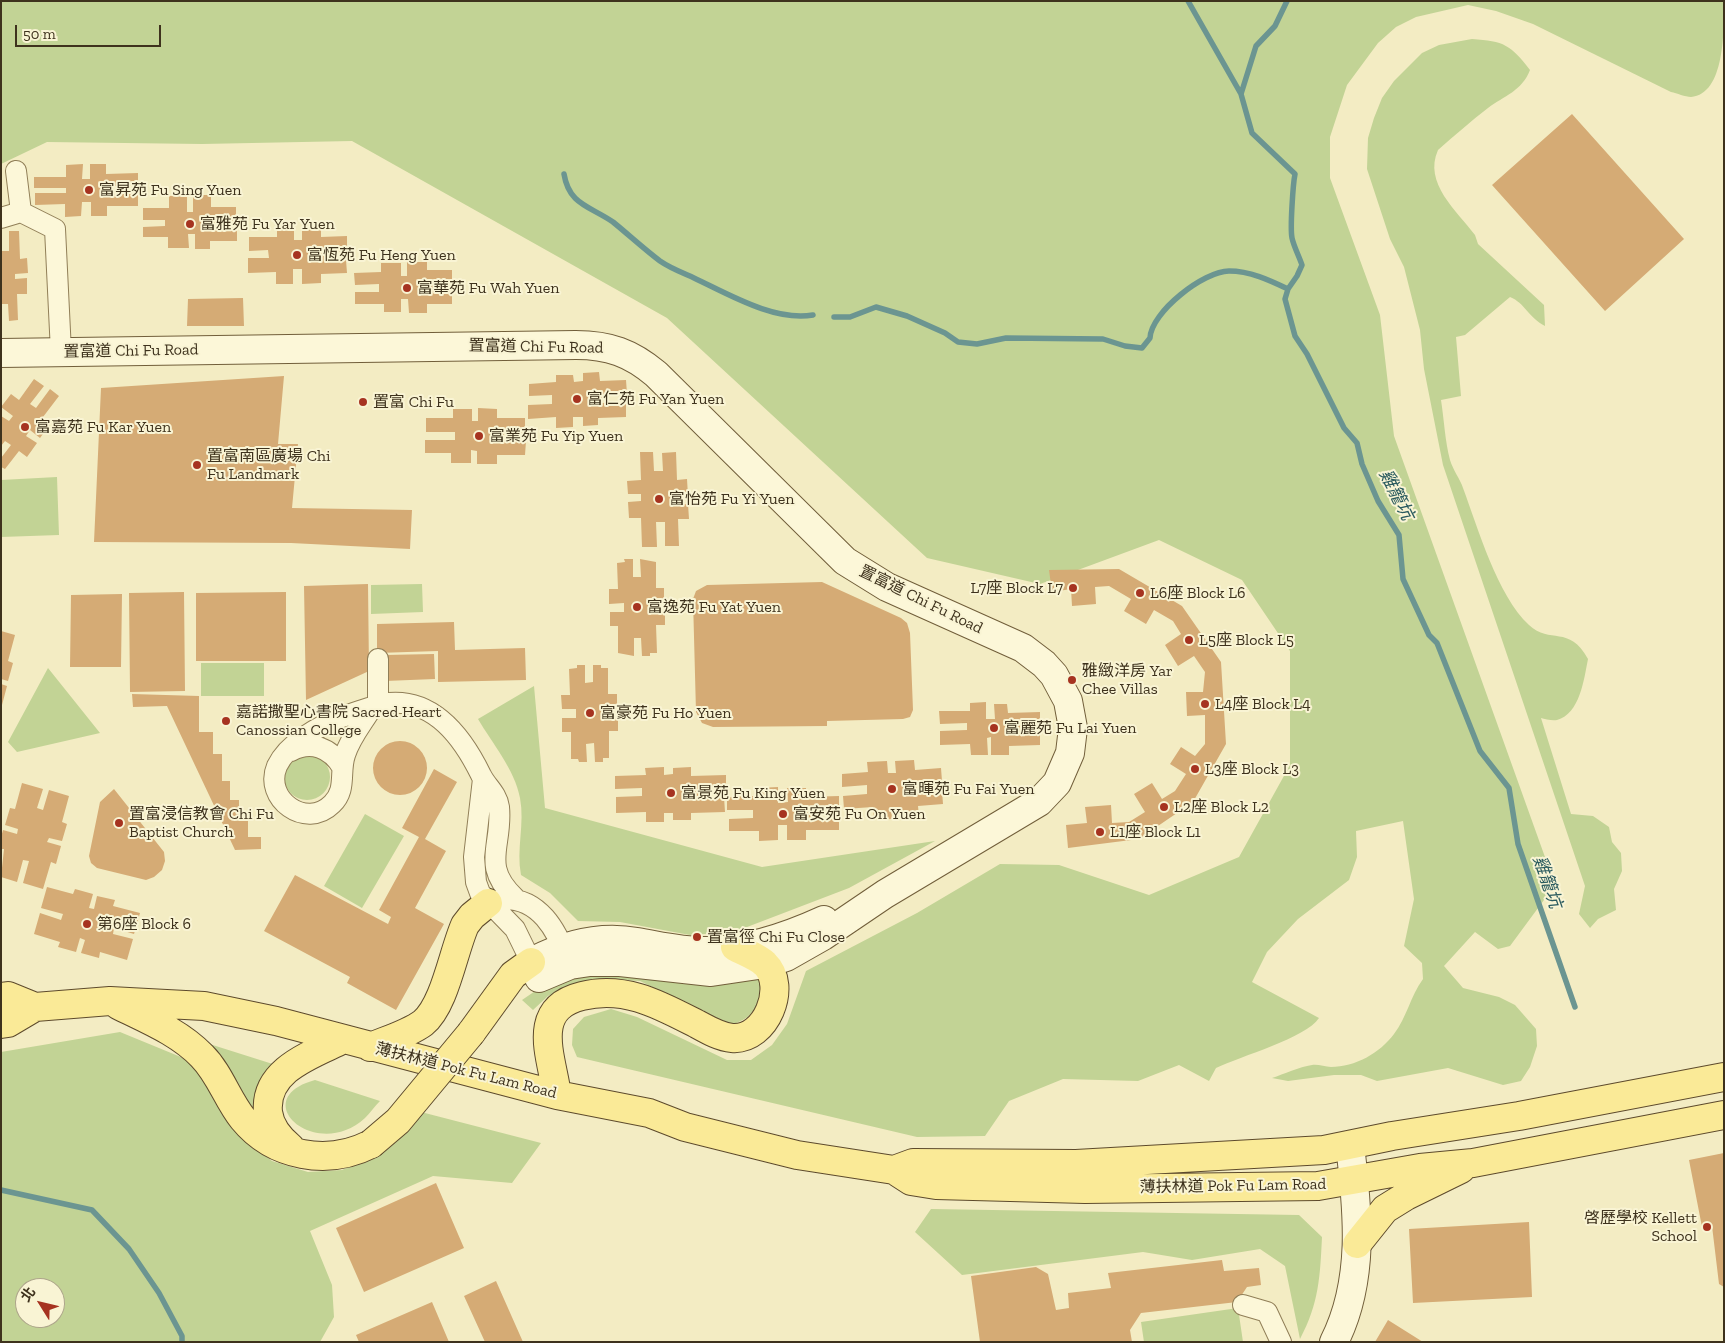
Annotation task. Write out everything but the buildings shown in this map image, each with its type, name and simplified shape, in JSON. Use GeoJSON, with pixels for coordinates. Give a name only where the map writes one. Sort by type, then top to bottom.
{"type":"FeatureCollection","features":[{"type":"Feature","properties":{"kind":"main road"},"geometry":{"type":"LineString","coordinates":[[370,1047],[416,1027],[430,1015],[440,996],[465,925],[488,903]]}},
{"type":"Feature","properties":{"kind":"main road"},"geometry":{"type":"LineString","coordinates":[[557,1094],[547,1029],[553,1012],[559,1006],[588,994],[628,994],[662,1006],[722,1036],[739,1038],[754,1032],[761,1026],[772,1006],[773,983],[765,964],[735,948]]}},
{"type":"Feature","properties":{"kind":"main road"},"geometry":{"type":"LineString","coordinates":[[110,1001],[166,1029],[196,1049],[215,1070],[237,1110],[251,1128],[273,1145],[302,1154],[336,1156],[360,1150],[371,1144],[398,1121],[471,1032],[513,975],[535,970]]}},
{"type":"Feature","properties":{"kind":"main road","name":"薄扶林道 Pok Fu Lam Road"},"geometry":{"type":"LineString","coordinates":[[1,997],[8,996],[35,1007]]}},
{"type":"Feature","properties":{"kind":"main road","name":"薄扶林道 Pok Fu Lam Road"},"geometry":{"type":"LineString","coordinates":[[1,1024],[8,1023],[35,1007],[110,1001],[204,1006],[276,1021],[342,1040],[557,1094],[649,1113],[667,1118],[685,1127],[797,1155],[894,1170],[911,1182],[936,1185],[1035,1188],[1290,1187],[1354,1180],[1420,1168],[1473,1163],[1721,1118]]}},
{"type":"Feature","properties":{"kind":"main road"},"geometry":{"type":"LineString","coordinates":[[302,1154],[283,1141],[272,1126],[268,1109],[269,1094],[276,1081],[290,1067],[342,1040]]}},
{"type":"Feature","properties":{"kind":"main road","name":"薄扶林道 Pok Fu Lam Road"},"geometry":{"type":"LineString","coordinates":[[894,1170],[913,1163],[1076,1164],[1294,1153],[1350,1146],[1392,1136],[1724,1077]]}},
{"type":"Feature","properties":{"kind":"main road"},"geometry":{"type":"LineString","coordinates":[[1357,1244],[1385,1209],[1406,1196],[1473,1163]]}},
{"type":"Feature","properties":{"kind":"street"},"geometry":{"type":"LineString","coordinates":[[16,172],[21,212]]}},
{"type":"Feature","properties":{"kind":"street"},"geometry":{"type":"LineString","coordinates":[[1,218],[21,212],[55,229],[61,352]]}},
{"type":"Feature","properties":{"kind":"street","name":"置富道 Chi Fu Road"},"geometry":{"type":"LineString","coordinates":[[1,353],[576,345],[619,350],[643,363],[845,561],[887,587],[1028,652],[1054,675],[1068,701],[1073,728],[1070,753],[1057,782],[1049,793],[1027,811],[884,894],[796,952],[765,964],[711,972],[566,956]]}},
{"type":"Feature","properties":{"kind":"street"},"geometry":{"type":"LineString","coordinates":[[378,659],[375,708],[348,746],[342,767],[342,787],[338,797],[331,806],[312,814],[300,813],[282,802],[276,792],[276,771],[280,760],[300,740],[320,728],[350,714],[375,708],[400,703],[414,705],[433,714],[459,736],[483,779],[494,793],[499,806],[495,860],[496,873],[502,886],[515,898],[528,903],[551,924],[566,956]]}},
{"type":"Feature","properties":{"kind":"street"},"geometry":{"type":"LineString","coordinates":[[288,752],[298,747],[311,745],[322,748],[333,755],[342,767]]}},
{"type":"Feature","properties":{"kind":"street"},"geometry":{"type":"LineString","coordinates":[[483,779],[474,870],[480,894],[515,930],[535,970]]}},
{"type":"Feature","properties":{"kind":"street","name":"置富道 Chi Fu Road"},"geometry":{"type":"LineString","coordinates":[[535,970],[598,940],[618,939],[690,950],[708,951],[735,948],[794,932],[884,894]]}},
{"type":"Feature","properties":{"kind":"street"},"geometry":{"type":"LineString","coordinates":[[488,903],[500,899],[515,898]]}},
{"type":"Feature","properties":{"kind":"street"},"geometry":{"type":"LineString","coordinates":[[1334,1342],[1346,1318],[1355,1272],[1357,1244],[1354,1180],[1350,1146]]}},
{"type":"Feature","properties":{"kind":"street"},"geometry":{"type":"LineString","coordinates":[[1243,1305],[1267,1312],[1281,1342]]}},
{"type":"Feature","properties":{"kind":"green space"},"geometry":{"type":"Polygon","coordinates":[[[1,1],[1724,1],[1723,44],[1716,73],[1710,85],[1702,93],[1691,97],[1671,92],[1533,24],[1496,11],[1468,5],[1416,17],[1396,27],[1378,43],[1347,85],[1330,137],[1330,178],[1380,315],[1394,436],[1555,885],[1510,946],[1498,949],[1475,932],[1444,966],[1463,988],[1499,997],[1515,1005],[1536,1029],[1537,1046],[1530,1067],[1521,1081],[1503,1085],[1448,1068],[1377,1081],[1361,1075],[1334,1075],[1288,1081],[1272,1078],[1312,1065],[1331,1067],[1358,1062],[1382,1047],[1394,1034],[1402,1021],[1423,979],[1422,963],[1404,946],[1414,899],[1403,821],[1356,831],[1357,857],[1349,880],[1298,919],[1267,952],[1252,982],[1319,1018],[1301,1033],[1216,1068],[1209,1081],[1179,1065],[1138,1081],[1063,1079],[1009,1101],[985,1136],[917,1137],[577,1057],[572,1045],[573,1029],[584,1017],[611,1009],[637,1017],[727,1060],[751,1060],[772,1045],[787,1024],[806,971],[917,913],[1000,864],[1059,865],[1149,895],[1239,857],[1290,765],[1290,651],[1242,580],[1159,540],[1040,584],[927,558],[667,318],[352,141],[202,144],[47,142],[1,164],[1,1]]]}},
{"type":"Feature","properties":{"kind":"green space"},"geometry":{"type":"Polygon","coordinates":[[[1472,39],[1492,41],[1506,46],[1530,70],[1527,77],[1517,88],[1488,108],[1438,150],[1435,174],[1444,196],[1475,235],[1478,244],[1544,305],[1545,326],[1534,319],[1519,303],[1510,297],[1465,335],[1456,337],[1461,396],[1441,400],[1446,438],[1451,464],[1462,485],[1482,541],[1507,597],[1529,625],[1544,634],[1567,638],[1574,642],[1581,648],[1588,659],[1580,695],[1571,711],[1557,720],[1541,718],[1571,814],[1593,816],[1609,827],[1612,842],[1621,853],[1622,871],[1614,889],[1616,910],[1598,919],[1590,928],[1579,914],[1585,886],[1443,465],[1424,369],[1420,330],[1404,267],[1390,239],[1367,169],[1368,138],[1374,118],[1382,98],[1394,81],[1422,53],[1439,45],[1472,39]]]}},
{"type":"Feature","properties":{"kind":"green space"},"geometry":{"type":"Polygon","coordinates":[[[57,477],[59,535],[1,537],[1,480],[57,477]]]}},
{"type":"Feature","properties":{"kind":"green space"},"geometry":{"type":"Polygon","coordinates":[[[422,584],[423,612],[371,614],[371,585],[422,584]]]}},
{"type":"Feature","properties":{"kind":"green space"},"geometry":{"type":"Polygon","coordinates":[[[201,663],[264,663],[264,696],[201,696],[201,663]]]}},
{"type":"Feature","properties":{"kind":"green space"},"geometry":{"type":"Polygon","coordinates":[[[48,668],[100,733],[17,752],[8,742],[48,668]]]}},
{"type":"Feature","properties":{"kind":"green space"},"geometry":{"type":"Polygon","coordinates":[[[534,686],[545,808],[762,867],[935,841],[849,888],[734,932],[690,935],[620,922],[578,921],[550,893],[521,875],[519,856],[520,798],[508,767],[478,719],[534,686]]]}},
{"type":"Feature","properties":{"kind":"green space"},"geometry":{"type":"Polygon","coordinates":[[[312,754],[324,760],[329,768],[329,786],[324,794],[316,799],[302,800],[290,794],[285,786],[284,772],[290,760],[298,755],[312,754]]]}},
{"type":"Feature","properties":{"kind":"green space"},"geometry":{"type":"Polygon","coordinates":[[[365,814],[404,836],[362,908],[324,886],[365,814]]]}},
{"type":"Feature","properties":{"kind":"green space"},"geometry":{"type":"Polygon","coordinates":[[[760,971],[760,990],[757,1006],[753,1012],[740,1022],[730,1025],[640,981],[606,979],[576,984],[548,996],[533,1010],[522,1000],[544,985],[572,972],[760,971]]]}},
{"type":"Feature","properties":{"kind":"green space"},"geometry":{"type":"Polygon","coordinates":[[[120,1032],[193,1062],[219,1107],[241,1136],[272,1161],[308,1172],[342,1170],[376,1156],[404,1134],[421,1112],[541,1143],[512,1183],[433,1176],[310,1231],[332,1285],[334,1317],[320,1342],[1,1342],[1,1052],[120,1032]]]}},
{"type":"Feature","properties":{"kind":"green space"},"geometry":{"type":"Polygon","coordinates":[[[200,1041],[279,1066],[263,1129],[200,1041]]]}},
{"type":"Feature","properties":{"kind":"green space"},"geometry":{"type":"Polygon","coordinates":[[[315,1080],[380,1101],[365,1118],[346,1130],[327,1134],[309,1131],[295,1123],[287,1112],[286,1100],[295,1089],[315,1080]]]}},
{"type":"Feature","properties":{"kind":"green space"},"geometry":{"type":"Polygon","coordinates":[[[931,1209],[1299,1215],[1322,1237],[1315,1301],[1300,1339],[1285,1266],[1260,1249],[1192,1260],[1143,1252],[962,1275],[915,1232],[931,1209]]]}},
{"type":"Feature","properties":{"kind":"green space"},"geometry":{"type":"Polygon","coordinates":[[[1238,1308],[1243,1342],[1144,1342],[1141,1322],[1238,1308]]]}},
{"type":"Feature","properties":{"kind":"waterway","name":"雞籠坑"},"geometry":{"type":"LineString","coordinates":[[1188,1],[1241,94],[1252,133],[1295,174],[1291,233],[1302,265],[1288,289],[1285,299],[1295,336],[1307,354],[1344,428],[1357,443],[1362,464],[1378,501],[1399,535],[1403,579],[1429,635],[1437,643],[1480,751],[1509,788],[1518,844],[1575,1007]]}},
{"type":"Feature","properties":{"kind":"waterway"},"geometry":{"type":"LineString","coordinates":[[1241,94],[1256,46],[1275,26],[1287,1]]}},
{"type":"Feature","properties":{"kind":"waterway"},"geometry":{"type":"LineString","coordinates":[[564,174],[567,184],[576,199],[613,222],[668,266],[737,299],[768,311],[798,316],[813,315]]}},
{"type":"Feature","properties":{"kind":"waterway"},"geometry":{"type":"LineString","coordinates":[[834,317],[850,317],[876,307],[907,316],[945,333],[958,342],[977,344],[1006,338],[1103,339],[1125,346],[1142,348],[1150,338],[1159,317],[1169,305],[1193,285],[1218,273],[1237,271],[1252,274],[1288,289]]}},
{"type":"Feature","properties":{"kind":"waterway"},"geometry":{"type":"LineString","coordinates":[[1,1190],[92,1210],[129,1249],[159,1293],[182,1336],[182,1342]]}},
{"type":"Feature","properties":{"kind":"place","name":"富昇苑 Fu Sing Yuen"},"geometry":{"type":"Point","coordinates":[89,190]}},
{"type":"Feature","properties":{"kind":"place","name":"富雅苑 Fu Yar Yuen"},"geometry":{"type":"Point","coordinates":[190,224]}},
{"type":"Feature","properties":{"kind":"place","name":"富恆苑 Fu Heng Yuen"},"geometry":{"type":"Point","coordinates":[297,255]}},
{"type":"Feature","properties":{"kind":"place","name":"富華苑 Fu Wah Yuen"},"geometry":{"type":"Point","coordinates":[407,288]}},
{"type":"Feature","properties":{"kind":"place","name":"富仁苑 Fu Yan Yuen"},"geometry":{"type":"Point","coordinates":[577,399]}},
{"type":"Feature","properties":{"kind":"place","name":"置富 Chi Fu"},"geometry":{"type":"Point","coordinates":[363,402]}},
{"type":"Feature","properties":{"kind":"place","name":"富嘉苑 Fu Kar Yuen"},"geometry":{"type":"Point","coordinates":[25,427]}},
{"type":"Feature","properties":{"kind":"place","name":"富業苑 Fu Yip Yuen"},"geometry":{"type":"Point","coordinates":[479,436]}},
{"type":"Feature","properties":{"kind":"place","name":"置富南區廣場 Chi Fu Landmark"},"geometry":{"type":"Point","coordinates":[197,465]}},
{"type":"Feature","properties":{"kind":"place","name":"富怡苑 Fu Yi Yuen"},"geometry":{"type":"Point","coordinates":[659,499]}},
{"type":"Feature","properties":{"kind":"place","name":"L7座 Block L7"},"geometry":{"type":"Point","coordinates":[1073,588]}},
{"type":"Feature","properties":{"kind":"place","name":"L6座 Block L6"},"geometry":{"type":"Point","coordinates":[1140,593]}},
{"type":"Feature","properties":{"kind":"place","name":"富逸苑 Fu Yat Yuen"},"geometry":{"type":"Point","coordinates":[637,607]}},
{"type":"Feature","properties":{"kind":"place","name":"L5座 Block L5"},"geometry":{"type":"Point","coordinates":[1189,640]}},
{"type":"Feature","properties":{"kind":"place","name":"雅緻洋房 Yar Chee Villas"},"geometry":{"type":"Point","coordinates":[1072,680]}},
{"type":"Feature","properties":{"kind":"place","name":"L4座 Block L4"},"geometry":{"type":"Point","coordinates":[1205,704]}},
{"type":"Feature","properties":{"kind":"place","name":"富豪苑 Fu Ho Yuen"},"geometry":{"type":"Point","coordinates":[590,713]}},
{"type":"Feature","properties":{"kind":"place","name":"嘉諾撒聖心書院 Sacred Heart Canossian College"},"geometry":{"type":"Point","coordinates":[226,721]}},
{"type":"Feature","properties":{"kind":"place","name":"富麗苑 Fu Lai Yuen"},"geometry":{"type":"Point","coordinates":[994,728]}},
{"type":"Feature","properties":{"kind":"place","name":"L3座 Block L3"},"geometry":{"type":"Point","coordinates":[1195,769]}},
{"type":"Feature","properties":{"kind":"place","name":"富暉苑 Fu Fai Yuen"},"geometry":{"type":"Point","coordinates":[892,789]}},
{"type":"Feature","properties":{"kind":"place","name":"富景苑 Fu King Yuen"},"geometry":{"type":"Point","coordinates":[671,793]}},
{"type":"Feature","properties":{"kind":"place","name":"L2座 Block L2"},"geometry":{"type":"Point","coordinates":[1164,807]}},
{"type":"Feature","properties":{"kind":"place","name":"富安苑 Fu On Yuen"},"geometry":{"type":"Point","coordinates":[783,814]}},
{"type":"Feature","properties":{"kind":"place","name":"置富浸信教會 Chi Fu Baptist Church"},"geometry":{"type":"Point","coordinates":[119,823]}},
{"type":"Feature","properties":{"kind":"place","name":"L1座 Block L1"},"geometry":{"type":"Point","coordinates":[1100,832]}},
{"type":"Feature","properties":{"kind":"place","name":"第6座 Block 6"},"geometry":{"type":"Point","coordinates":[87,924]}},
{"type":"Feature","properties":{"kind":"place","name":"置富徑 Chi Fu Close"},"geometry":{"type":"Point","coordinates":[697,937]}},
{"type":"Feature","properties":{"kind":"place","name":"啓歷學校 Kellett School"},"geometry":{"type":"Point","coordinates":[1707,1227]}}]}
